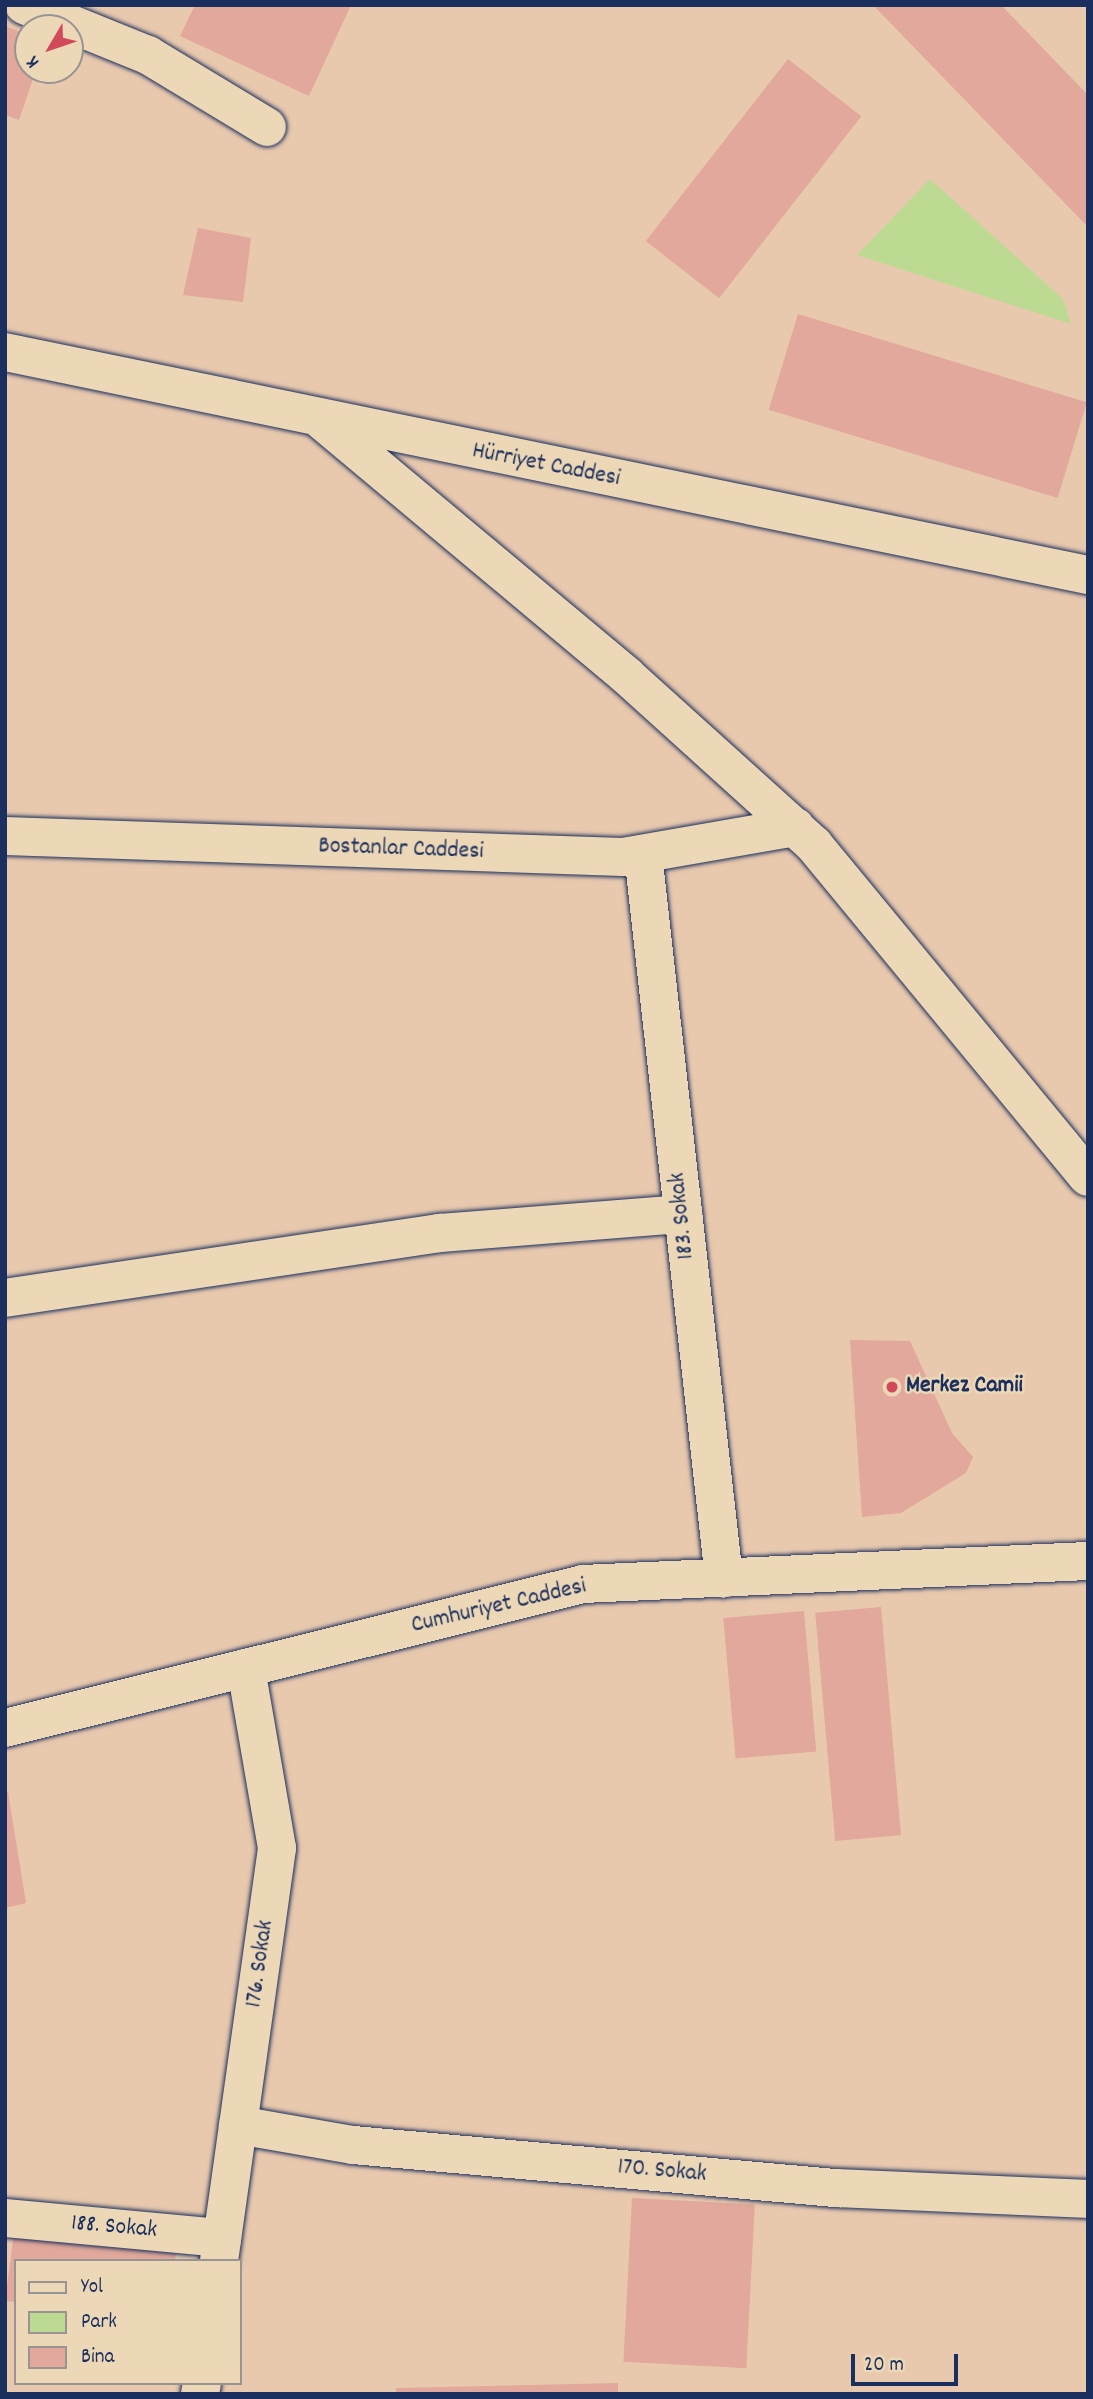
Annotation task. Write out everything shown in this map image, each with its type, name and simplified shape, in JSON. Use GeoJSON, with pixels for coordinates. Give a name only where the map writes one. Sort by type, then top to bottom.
{"type":"FeatureCollection","features":[{"type":"Feature","properties":{"kind":"street"},"geometry":{"type":"LineString","coordinates":[[24,5],[148,55],[267,127]]}},
{"type":"Feature","properties":{"kind":"street","name":"Hürriyet Caddesi"},"geometry":{"type":"LineString","coordinates":[[8,361],[321,420],[1088,575]]}},
{"type":"Feature","properties":{"kind":"street"},"geometry":{"type":"LineString","coordinates":[[321,420],[628,676],[795,827],[1088,1177]]}},
{"type":"Feature","properties":{"kind":"street","name":"Bostanlar Caddesi"},"geometry":{"type":"LineString","coordinates":[[5,836],[643,854],[795,827]]}},
{"type":"Feature","properties":{"kind":"street","name":"183. Sokak"},"geometry":{"type":"LineString","coordinates":[[643,854],[723,1578]]}},
{"type":"Feature","properties":{"kind":"street"},"geometry":{"type":"LineString","coordinates":[[5,1298],[440,1233],[683,1214]]}},
{"type":"Feature","properties":{"kind":"street","name":"Cumhuriyet Caddesi"},"geometry":{"type":"LineString","coordinates":[[5,1728],[583,1584],[1088,1562]]}},
{"type":"Feature","properties":{"kind":"street","name":"176. Sokak"},"geometry":{"type":"LineString","coordinates":[[220,2249],[277,1849],[246,1668]]}},
{"type":"Feature","properties":{"kind":"street","name":"170. Sokak"},"geometry":{"type":"LineString","coordinates":[[238,2125],[353,2145],[838,2188],[1088,2199]]}},
{"type":"Feature","properties":{"kind":"street","name":"188. Sokak"},"geometry":{"type":"LineString","coordinates":[[5,2218],[220,2249]]}},
{"type":"Feature","properties":{"kind":"green space"},"geometry":{"type":"Polygon","coordinates":[[[930,179],[1063,299],[1071,324],[857,255],[930,179]]]}},
{"type":"Feature","properties":{"kind":"building"},"geometry":{"type":"Polygon","coordinates":[[[195,5],[351,5],[309,96],[180,36],[195,5]]]}},
{"type":"Feature","properties":{"kind":"building"},"geometry":{"type":"Polygon","coordinates":[[[873,5],[1001,5],[1088,95],[1088,227],[873,5]]]}},
{"type":"Feature","properties":{"kind":"building"},"geometry":{"type":"Polygon","coordinates":[[[5,26],[14,30],[14,84],[31,84],[19,120],[5,115],[5,26]]]}},
{"type":"Feature","properties":{"kind":"building"},"geometry":{"type":"Polygon","coordinates":[[[788,59],[861,116],[719,298],[646,241],[788,59]]]}},
{"type":"Feature","properties":{"kind":"building"},"geometry":{"type":"Polygon","coordinates":[[[198,228],[251,238],[243,302],[183,295],[198,228]]]}},
{"type":"Feature","properties":{"kind":"building"},"geometry":{"type":"Polygon","coordinates":[[[798,314],[1087,402],[1058,498],[769,410],[798,314]]]}},
{"type":"Feature","properties":{"kind":"building","name":"Merkez Camii"},"geometry":{"type":"Polygon","coordinates":[[[850,1340],[910,1341],[952,1433],[973,1457],[966,1473],[901,1513],[862,1517],[850,1340]]]}},
{"type":"Feature","properties":{"kind":"building"},"geometry":{"type":"Polygon","coordinates":[[[881,1607],[901,1835],[835,1841],[815,1613],[881,1607]]]}},
{"type":"Feature","properties":{"kind":"building"},"geometry":{"type":"Polygon","coordinates":[[[804,1611],[816,1751],[736,1759],[723,1618],[804,1611]]]}},
{"type":"Feature","properties":{"kind":"building"},"geometry":{"type":"Polygon","coordinates":[[[8,1792],[26,1903],[5,1908],[5,1793],[8,1792]]]}},
{"type":"Feature","properties":{"kind":"building"},"geometry":{"type":"Polygon","coordinates":[[[632,2198],[755,2204],[746,2368],[623,2362],[632,2198]]]}},
{"type":"Feature","properties":{"kind":"building"},"geometry":{"type":"Polygon","coordinates":[[[14,2233],[176,2249],[175,2259],[14,2259],[14,2302],[5,2301],[14,2233]]]}},
{"type":"Feature","properties":{"kind":"building"},"geometry":{"type":"Polygon","coordinates":[[[618,2383],[618,2394],[396,2394],[396,2388],[618,2383]]]}},
{"type":"Feature","properties":{"kind":"place","name":"Merkez Camii"},"geometry":{"type":"Point","coordinates":[892,1387]}}]}
